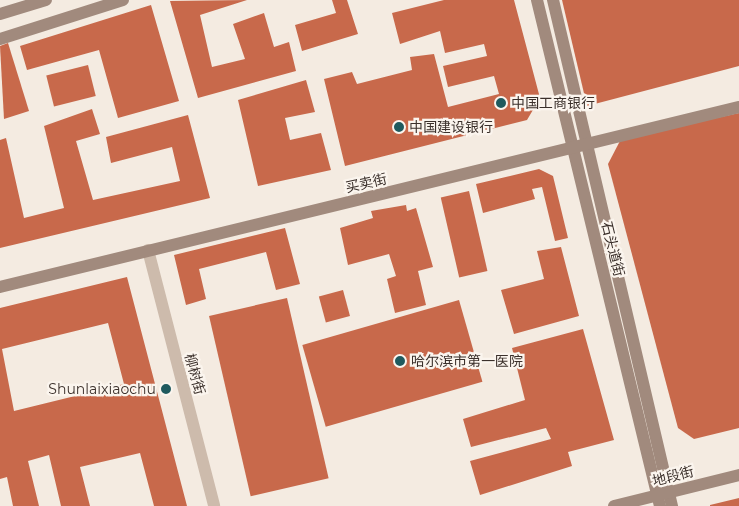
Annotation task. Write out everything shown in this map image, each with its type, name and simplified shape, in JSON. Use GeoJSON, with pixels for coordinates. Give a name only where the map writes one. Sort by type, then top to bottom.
{"type":"FeatureCollection","features":[{"type":"Feature","properties":{"kind":"main road"},"geometry":{"type":"LineString","coordinates":[[0,14],[46,0]]}},
{"type":"Feature","properties":{"kind":"main road"},"geometry":{"type":"LineString","coordinates":[[0,39],[123,0]]}},
{"type":"Feature","properties":{"kind":"main road","name":"石头道街"},"geometry":{"type":"LineString","coordinates":[[537,0],[580,148]]}},
{"type":"Feature","properties":{"kind":"main road","name":"石头道街"},"geometry":{"type":"LineString","coordinates":[[553,0],[580,148],[662,498],[672,506]]}},
{"type":"Feature","properties":{"kind":"main road","name":"买卖街"},"geometry":{"type":"LineString","coordinates":[[0,286],[580,148],[739,107]]}},
{"type":"Feature","properties":{"kind":"main road","name":"地段街"},"geometry":{"type":"LineString","coordinates":[[614,506],[662,498],[739,475]]}},
{"type":"Feature","properties":{"kind":"street","name":"柳树街"},"geometry":{"type":"LineString","coordinates":[[148,250],[214,506]]}},
{"type":"Feature","properties":{"kind":"building"},"geometry":{"type":"Polygon","coordinates":[[[247,0],[200,15],[212,67],[245,59],[233,24],[264,13],[274,47],[289,42],[296,71],[198,98],[170,1],[247,0]]]}},
{"type":"Feature","properties":{"kind":"building"},"geometry":{"type":"Polygon","coordinates":[[[332,0],[347,0],[358,34],[302,51],[295,25],[336,13],[332,0]]]}},
{"type":"Feature","properties":{"kind":"building"},"geometry":{"type":"Polygon","coordinates":[[[444,0],[514,0],[540,98],[527,120],[345,166],[324,79],[352,72],[357,84],[412,70],[410,57],[434,54],[448,107],[499,94],[494,76],[448,87],[443,66],[487,56],[484,44],[445,53],[440,31],[400,44],[392,13],[444,0]]]}},
{"type":"Feature","properties":{"kind":"building"},"geometry":{"type":"Polygon","coordinates":[[[562,0],[739,0],[739,66],[587,106],[562,0]]]}},
{"type":"Feature","properties":{"kind":"building"},"geometry":{"type":"Polygon","coordinates":[[[151,5],[179,101],[118,118],[99,50],[27,70],[20,46],[151,5]]]}},
{"type":"Feature","properties":{"kind":"building"},"geometry":{"type":"Polygon","coordinates":[[[8,43],[29,111],[4,119],[0,46],[8,43]]]}},
{"type":"Feature","properties":{"kind":"building"},"geometry":{"type":"Polygon","coordinates":[[[88,65],[96,96],[54,106],[46,75],[88,65]]]}},
{"type":"Feature","properties":{"kind":"building"},"geometry":{"type":"Polygon","coordinates":[[[306,80],[315,112],[285,118],[290,140],[321,133],[331,170],[258,186],[238,100],[306,80]]]}},
{"type":"Feature","properties":{"kind":"building"},"geometry":{"type":"Polygon","coordinates":[[[92,109],[100,134],[76,141],[93,200],[180,181],[172,147],[111,163],[106,137],[188,115],[210,198],[0,248],[0,140],[6,138],[24,218],[64,208],[44,126],[92,109]]]}},
{"type":"Feature","properties":{"kind":"building"},"geometry":{"type":"Polygon","coordinates":[[[739,113],[739,428],[694,439],[678,428],[608,164],[621,139],[739,113]]]}},
{"type":"Feature","properties":{"kind":"building"},"geometry":{"type":"Polygon","coordinates":[[[539,169],[553,176],[568,238],[555,241],[542,187],[532,189],[535,199],[483,213],[476,184],[539,169]]]}},
{"type":"Feature","properties":{"kind":"building"},"geometry":{"type":"Polygon","coordinates":[[[469,191],[487,271],[459,277],[441,198],[469,191]]]}},
{"type":"Feature","properties":{"kind":"building"},"geometry":{"type":"Polygon","coordinates":[[[406,205],[407,211],[416,208],[433,267],[418,271],[426,305],[395,313],[387,279],[396,276],[389,254],[348,265],[340,228],[373,218],[371,211],[406,205]]]}},
{"type":"Feature","properties":{"kind":"building"},"geometry":{"type":"Polygon","coordinates":[[[285,228],[300,284],[276,290],[266,252],[199,269],[206,299],[186,305],[174,255],[285,228]]]}},
{"type":"Feature","properties":{"kind":"building"},"geometry":{"type":"Polygon","coordinates":[[[561,247],[579,316],[514,334],[501,290],[544,279],[537,251],[561,247]]]}},
{"type":"Feature","properties":{"kind":"building"},"geometry":{"type":"Polygon","coordinates":[[[127,277],[187,506],[154,506],[140,453],[80,467],[90,506],[61,506],[49,455],[28,461],[39,506],[13,506],[7,477],[0,479],[0,308],[127,277]],[[108,323],[2,349],[14,411],[124,384],[108,323]]]}},
{"type":"Feature","properties":{"kind":"building"},"geometry":{"type":"Polygon","coordinates":[[[343,290],[350,316],[326,323],[319,296],[343,290]]]}},
{"type":"Feature","properties":{"kind":"building"},"geometry":{"type":"Polygon","coordinates":[[[287,298],[329,478],[251,496],[209,316],[287,298]]]}},
{"type":"Feature","properties":{"kind":"building"},"geometry":{"type":"Polygon","coordinates":[[[459,300],[482,382],[326,427],[302,345],[459,300]]]}},
{"type":"Feature","properties":{"kind":"building"},"geometry":{"type":"Polygon","coordinates":[[[583,329],[614,440],[568,452],[572,466],[480,495],[470,461],[551,439],[546,428],[471,447],[463,419],[525,400],[512,348],[583,329]]]}},
{"type":"Feature","properties":{"kind":"building"},"geometry":{"type":"Polygon","coordinates":[[[739,498],[739,506],[710,506],[710,505],[739,498]]]}},
{"type":"Feature","properties":{"kind":"place","name":"中国工商银行"},"geometry":{"type":"Point","coordinates":[501,103]}},
{"type":"Feature","properties":{"kind":"place","name":"中国建设银行"},"geometry":{"type":"Point","coordinates":[399,127]}},
{"type":"Feature","properties":{"kind":"place","name":"哈尔滨市第一医院"},"geometry":{"type":"Point","coordinates":[400,361]}},
{"type":"Feature","properties":{"kind":"place","name":"Shunlaixiaochu"},"geometry":{"type":"Point","coordinates":[166,389]}}]}
